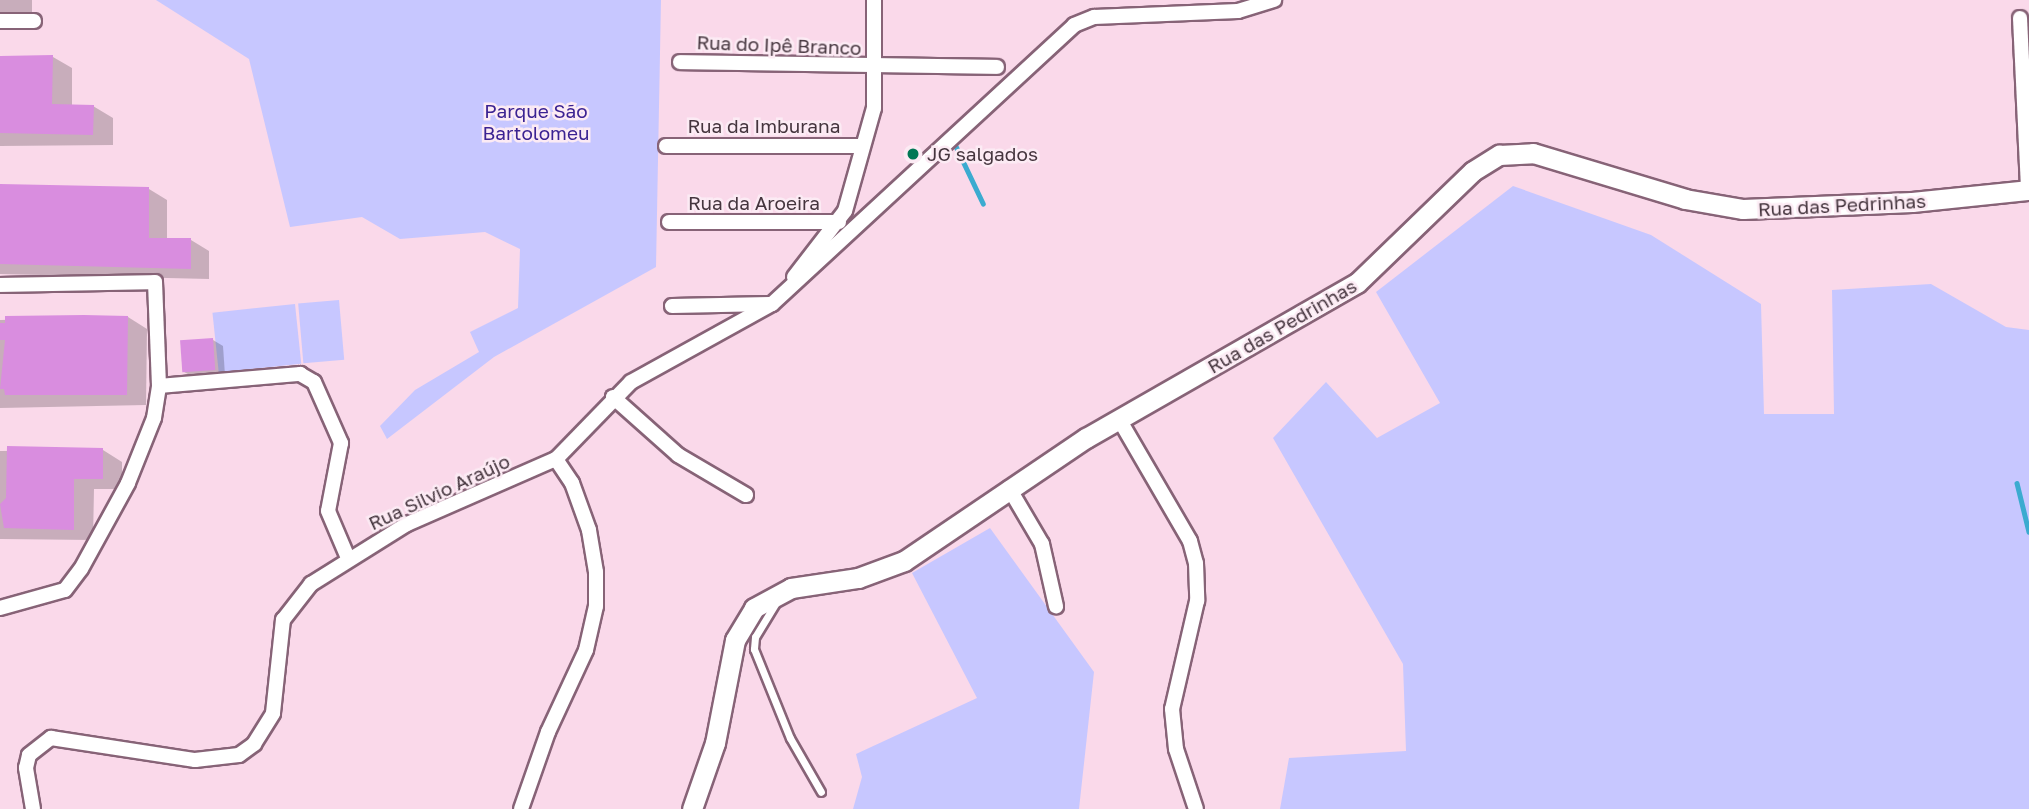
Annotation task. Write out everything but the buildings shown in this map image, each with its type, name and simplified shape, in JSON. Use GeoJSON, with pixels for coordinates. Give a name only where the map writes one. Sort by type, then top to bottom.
{"type":"FeatureCollection","features":[{"type":"Feature","properties":{"kind":"main road","name":"Rua das Pedrinhas"},"geometry":{"type":"LineString","coordinates":[[692,809],[715,743],[741,625],[754,608],[778,593],[882,572],[923,549],[1009,488],[1119,419],[1357,283],[1473,171],[1499,155],[1533,153],[1685,199],[1743,209],[1912,202],[2028,190]]}},
{"type":"Feature","properties":{"kind":"street"},"geometry":{"type":"LineString","coordinates":[[790,288],[800,266],[839,222],[874,108],[877,68],[874,0]]}},
{"type":"Feature","properties":{"kind":"street"},"geometry":{"type":"LineString","coordinates":[[521,809],[548,732],[586,650],[596,606],[596,572],[589,530],[572,483],[556,458],[613,397],[647,373],[728,332],[772,304],[1074,25],[1094,17],[1238,11],[1274,0]]}},
{"type":"Feature","properties":{"kind":"street"},"geometry":{"type":"LineString","coordinates":[[2020,18],[2028,190]]}},
{"type":"Feature","properties":{"kind":"street"},"geometry":{"type":"LineString","coordinates":[[0,21],[34,21]]}},
{"type":"Feature","properties":{"kind":"street","name":"Rua do Ipê Branco"},"geometry":{"type":"LineString","coordinates":[[680,62],[877,68],[997,67]]}},
{"type":"Feature","properties":{"kind":"street","name":"Rua da Imburana"},"geometry":{"type":"LineString","coordinates":[[666,146],[861,146]]}},
{"type":"Feature","properties":{"kind":"street","name":"Rua da Aroeira"},"geometry":{"type":"LineString","coordinates":[[669,222],[839,222]]}},
{"type":"Feature","properties":{"kind":"street"},"geometry":{"type":"LineString","coordinates":[[0,285],[155,282],[159,386],[154,418],[128,483],[81,569],[65,590],[0,608]]}},
{"type":"Feature","properties":{"kind":"street"},"geometry":{"type":"LineString","coordinates":[[672,306],[772,304]]}},
{"type":"Feature","properties":{"kind":"street"},"geometry":{"type":"LineString","coordinates":[[159,386],[300,374],[314,382],[341,443],[328,511],[348,558]]}},
{"type":"Feature","properties":{"kind":"street"},"geometry":{"type":"LineString","coordinates":[[613,397],[678,454],[746,495]]}},
{"type":"Feature","properties":{"kind":"street"},"geometry":{"type":"LineString","coordinates":[[1119,419],[1190,541],[1196,563],[1197,601],[1172,709],[1177,749],[1196,809]]}},
{"type":"Feature","properties":{"kind":"street","name":"Rua Silvio Araújo"},"geometry":{"type":"LineString","coordinates":[[33,809],[26,768],[29,755],[51,738],[195,760],[239,755],[254,744],[273,713],[283,620],[311,584],[348,558],[407,524],[556,458]]}},
{"type":"Feature","properties":{"kind":"street"},"geometry":{"type":"LineString","coordinates":[[1009,488],[1042,544],[1056,606]]}},
{"type":"Feature","properties":{"kind":"lane"},"geometry":{"type":"LineString","coordinates":[[778,593],[776,607],[754,637],[754,649],[790,738],[821,792]]}},
{"type":"Feature","properties":{"kind":"green space","name":"Parque São Bartolomeu"},"geometry":{"type":"Polygon","coordinates":[[[156,0],[661,0],[656,267],[494,357],[387,439],[380,426],[415,390],[479,352],[470,332],[518,308],[520,249],[485,232],[400,239],[362,217],[290,227],[249,59],[156,0]]]}},
{"type":"Feature","properties":{"kind":"green space"},"geometry":{"type":"Polygon","coordinates":[[[1513,186],[1651,235],[1761,304],[1764,414],[1834,414],[1832,290],[1931,284],[2006,327],[2029,330],[2029,809],[1280,809],[1289,758],[1406,751],[1403,664],[1273,438],[1326,382],[1377,438],[1440,403],[1376,292],[1513,186]]]}},
{"type":"Feature","properties":{"kind":"green space"},"geometry":{"type":"Polygon","coordinates":[[[339,300],[344,360],[303,363],[298,304],[339,300]]]}},
{"type":"Feature","properties":{"kind":"green space"},"geometry":{"type":"Polygon","coordinates":[[[295,304],[301,364],[219,372],[212,313],[295,304]]]}},
{"type":"Feature","properties":{"kind":"green space"},"geometry":{"type":"Polygon","coordinates":[[[990,528],[1094,672],[1079,809],[853,809],[862,777],[856,754],[977,698],[912,573],[990,528]]]}},
{"type":"Feature","properties":{"kind":"waterway"},"geometry":{"type":"LineString","coordinates":[[954,142],[983,203]]}},
{"type":"Feature","properties":{"kind":"waterway"},"geometry":{"type":"LineString","coordinates":[[2017,483],[2029,532]]}},
{"type":"Feature","properties":{"kind":"place","name":"JG salgados"},"geometry":{"type":"Point","coordinates":[913,154]}}]}
